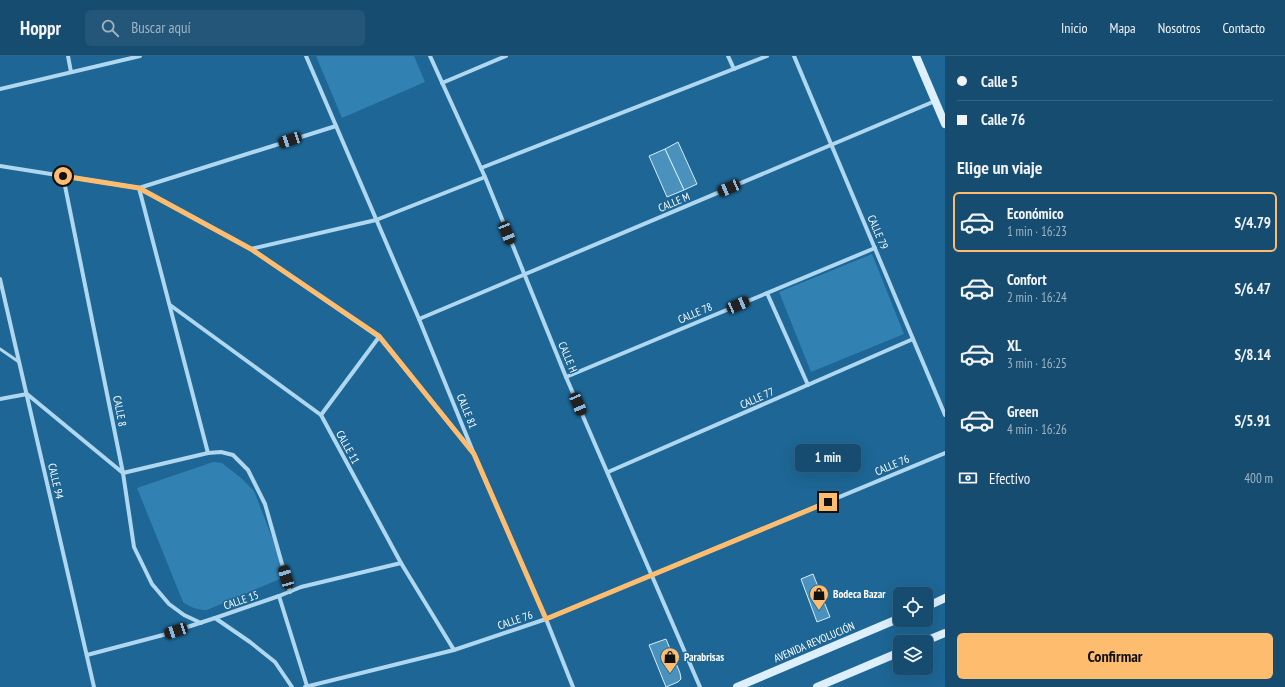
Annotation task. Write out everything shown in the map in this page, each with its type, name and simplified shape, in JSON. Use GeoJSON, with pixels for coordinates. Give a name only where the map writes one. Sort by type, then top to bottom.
{"type":"FeatureCollection","features":[{"type":"Feature","properties":{"kind":"street"},"geometry":{"type":"LineString","coordinates":[[68,56],[71,72]]}},
{"type":"Feature","properties":{"kind":"street"},"geometry":{"type":"LineString","coordinates":[[0,89],[140,56]]}},
{"type":"Feature","properties":{"kind":"street","name":"CALLE 81"},"geometry":{"type":"LineString","coordinates":[[306,56],[419,319],[474,454],[546,619],[572,687]]}},
{"type":"Feature","properties":{"kind":"street","name":"CALLE H"},"geometry":{"type":"LineString","coordinates":[[430,56],[485,177],[566,377],[653,575],[700,687]]}},
{"type":"Feature","properties":{"kind":"street"},"geometry":{"type":"LineString","coordinates":[[442,84],[506,56]]}},
{"type":"Feature","properties":{"kind":"street"},"geometry":{"type":"LineString","coordinates":[[728,56],[734,69]]}},
{"type":"Feature","properties":{"kind":"street"},"geometry":{"type":"LineString","coordinates":[[481,168],[767,56]]}},
{"type":"Feature","properties":{"kind":"street","name":"CALLE 79"},"geometry":{"type":"LineString","coordinates":[[794,56],[945,415]]}},
{"type":"Feature","properties":{"kind":"street"},"geometry":{"type":"LineString","coordinates":[[916,56],[945,124]]}},
{"type":"Feature","properties":{"kind":"street","name":"CALLE M"},"geometry":{"type":"LineString","coordinates":[[419,319],[935,101]]}},
{"type":"Feature","properties":{"kind":"street"},"geometry":{"type":"LineString","coordinates":[[139,188],[336,126]]}},
{"type":"Feature","properties":{"kind":"street"},"geometry":{"type":"LineString","coordinates":[[0,166],[139,188],[251,249],[379,336],[474,454]]}},
{"type":"Feature","properties":{"kind":"street","name":"CALLE 8"},"geometry":{"type":"LineString","coordinates":[[63,176],[123,473],[134,547],[152,584],[169,604],[201,623]]}},
{"type":"Feature","properties":{"kind":"street"},"geometry":{"type":"LineString","coordinates":[[251,249],[376,220],[485,177]]}},
{"type":"Feature","properties":{"kind":"street"},"geometry":{"type":"LineString","coordinates":[[139,188],[208,453]]}},
{"type":"Feature","properties":{"kind":"street","name":"CALLE 78"},"geometry":{"type":"LineString","coordinates":[[566,377],[875,248]]}},
{"type":"Feature","properties":{"kind":"street","name":"CALLE 94"},"geometry":{"type":"LineString","coordinates":[[0,279],[94,687]]}},
{"type":"Feature","properties":{"kind":"street"},"geometry":{"type":"LineString","coordinates":[[767,293],[808,385]]}},
{"type":"Feature","properties":{"kind":"street","name":"CALLE 11"},"geometry":{"type":"LineString","coordinates":[[170,305],[321,415],[401,563],[454,650]]}},
{"type":"Feature","properties":{"kind":"street"},"geometry":{"type":"LineString","coordinates":[[321,415],[379,336]]}},
{"type":"Feature","properties":{"kind":"street","name":"CALLE 77"},"geometry":{"type":"LineString","coordinates":[[608,472],[913,339]]}},
{"type":"Feature","properties":{"kind":"street"},"geometry":{"type":"LineString","coordinates":[[0,400],[27,394],[123,473],[208,453],[221,452],[233,455],[248,470],[265,504],[290,592]]}},
{"type":"Feature","properties":{"kind":"street","name":"CALLE 76"},"geometry":{"type":"LineString","coordinates":[[306,687],[454,650],[546,619],[945,453]]}},
{"type":"Feature","properties":{"kind":"street","name":"CALLE 15"},"geometry":{"type":"LineString","coordinates":[[86,655],[163,635],[201,623],[280,596],[300,587],[401,563]]}},
{"type":"Feature","properties":{"kind":"street"},"geometry":{"type":"LineString","coordinates":[[280,596],[306,687]]}},
{"type":"Feature","properties":{"kind":"street"},"geometry":{"type":"LineString","coordinates":[[933,604],[945,598]]}},
{"type":"Feature","properties":{"kind":"street"},"geometry":{"type":"LineString","coordinates":[[216,618],[275,662],[292,687]]}},
{"type":"Feature","properties":{"kind":"street","name":"AVENIDA REVOLUCIÓN"},"geometry":{"type":"LineString","coordinates":[[737,687],[893,621]]}},
{"type":"Feature","properties":{"kind":"street"},"geometry":{"type":"LineString","coordinates":[[933,638],[945,633]]}},
{"type":"Feature","properties":{"kind":"street"},"geometry":{"type":"LineString","coordinates":[[817,687],[830,684],[893,655]]}},
{"type":"Feature","properties":{"kind":"lane"},"geometry":{"type":"LineString","coordinates":[[0,349],[19,362]]}},
{"type":"Feature","properties":{"kind":"shaded area"},"geometry":{"type":"Polygon","coordinates":[[[316,56],[414,56],[425,82],[342,118],[316,56]]]}},
{"type":"Feature","properties":{"kind":"shaded area"},"geometry":{"type":"Polygon","coordinates":[[[872,254],[904,334],[811,372],[779,292],[872,254]]]}},
{"type":"Feature","properties":{"kind":"shaded area"},"geometry":{"type":"Polygon","coordinates":[[[213,462],[222,463],[241,478],[254,491],[287,576],[204,610],[192,607],[183,602],[137,488],[213,462]]]}},
{"type":"Feature","properties":{"kind":"building"},"geometry":{"type":"Polygon","coordinates":[[[678,142],[697,184],[684,190],[665,149],[678,142]]]}},
{"type":"Feature","properties":{"kind":"building"},"geometry":{"type":"Polygon","coordinates":[[[665,149],[684,190],[667,197],[649,156],[665,149]]]}},
{"type":"Feature","properties":{"kind":"building"},"geometry":{"type":"Polygon","coordinates":[[[813,574],[830,617],[817,622],[801,579],[813,574]]]}},
{"type":"Feature","properties":{"kind":"building"},"geometry":{"type":"Polygon","coordinates":[[[666,639],[681,679],[678,682],[666,687],[649,645],[666,639]]]}},
{"type":"Feature","properties":{"kind":"place","name":"Bodeca Bazar"},"geometry":{"type":"Point","coordinates":[819,611]}},
{"type":"Feature","properties":{"kind":"place","name":"Parabrisas"},"geometry":{"type":"Point","coordinates":[670,674]}},
{"type":"Feature","properties":{"kind":"route"},"geometry":{"type":"LineString","coordinates":[[63,176],[139,188],[251,249],[379,336],[474,454],[546,619],[828,502]]}}]}
